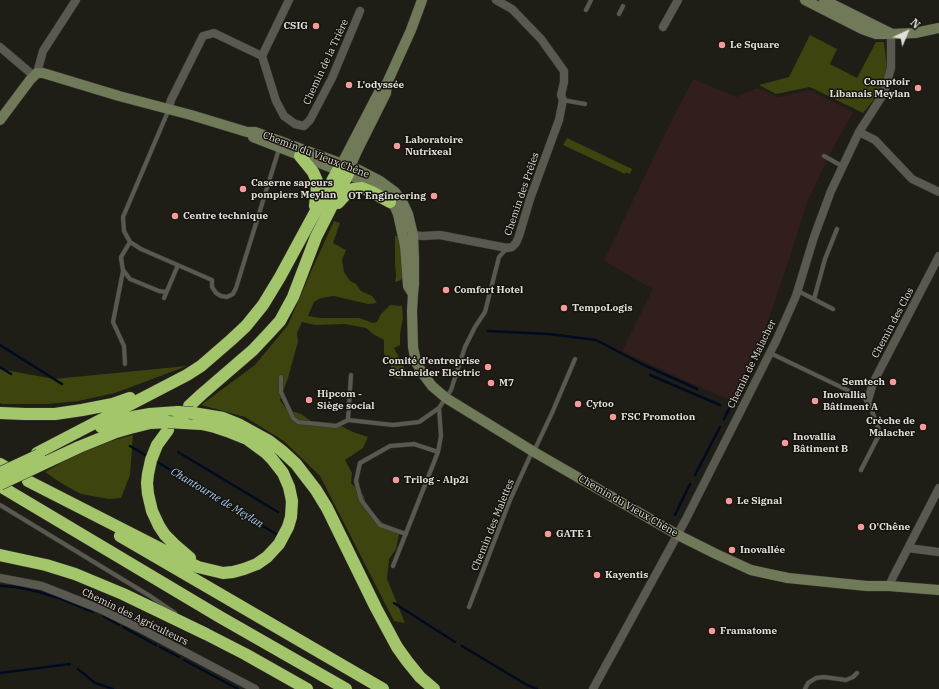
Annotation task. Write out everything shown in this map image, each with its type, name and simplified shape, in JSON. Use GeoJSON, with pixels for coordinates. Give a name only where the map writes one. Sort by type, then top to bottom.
{"type":"FeatureCollection","features":[{"type":"Feature","properties":{"kind":"highway"},"geometry":{"type":"LineString","coordinates":[[300,156],[313,172],[317,181],[313,215]]}},
{"type":"Feature","properties":{"kind":"highway"},"geometry":{"type":"LineString","coordinates":[[191,410],[202,394],[253,350],[270,334],[280,321],[293,297],[316,237],[329,213],[344,169]]}},
{"type":"Feature","properties":{"kind":"highway"},"geometry":{"type":"LineString","coordinates":[[344,169],[313,215],[264,305],[246,326],[219,352],[201,366],[42,456],[0,485],[220,617],[346,689]]}},
{"type":"Feature","properties":{"kind":"highway"},"geometry":{"type":"LineString","coordinates":[[329,213],[348,192],[358,188],[372,192],[390,202]]}},
{"type":"Feature","properties":{"kind":"highway"},"geometry":{"type":"LineString","coordinates":[[0,412],[55,414],[113,404],[153,392]]}},
{"type":"Feature","properties":{"kind":"highway"},"geometry":{"type":"LineString","coordinates":[[0,473],[42,456],[82,434],[114,422],[134,417],[191,410],[223,418],[238,424],[269,440],[282,451],[296,464],[316,490],[328,508],[388,631],[407,661],[420,677],[434,689]]}},
{"type":"Feature","properties":{"kind":"highway"},"geometry":{"type":"LineString","coordinates":[[28,480],[175,556],[198,567],[214,571],[233,572],[258,564],[279,544],[288,527],[291,517],[291,495],[286,479],[277,465],[266,453],[239,435],[202,424],[184,423],[168,426],[150,424],[130,428],[79,447],[42,456]]}},
{"type":"Feature","properties":{"kind":"highway"},"geometry":{"type":"LineString","coordinates":[[168,426],[157,445],[149,467],[147,483],[152,511],[159,526],[175,545],[196,562],[214,571]]}},
{"type":"Feature","properties":{"kind":"highway"},"geometry":{"type":"LineString","coordinates":[[0,464],[383,689]]}},
{"type":"Feature","properties":{"kind":"highway"},"geometry":{"type":"LineString","coordinates":[[0,555],[46,565],[75,574],[142,602],[245,654],[307,689]]}},
{"type":"Feature","properties":{"kind":"main road"},"geometry":{"type":"LineString","coordinates":[[344,169],[379,92],[387,83],[411,30],[422,0]]}},
{"type":"Feature","properties":{"kind":"main road"},"geometry":{"type":"LineString","coordinates":[[804,0],[862,29],[876,34],[918,32],[939,28]]}},
{"type":"Feature","properties":{"kind":"main road"},"geometry":{"type":"LineString","coordinates":[[824,0],[891,34]]}},
{"type":"Feature","properties":{"kind":"main road","name":"Chemin du Vieux Chêne"},"geometry":{"type":"LineString","coordinates":[[35,74],[49,74],[119,96],[169,108],[247,132],[253,137],[280,144],[344,169],[375,189],[395,207],[405,246],[408,286],[413,294]]}},
{"type":"Feature","properties":{"kind":"main road"},"geometry":{"type":"LineString","coordinates":[[0,120],[35,74]]}},
{"type":"Feature","properties":{"kind":"main road","name":"Chemin du Vieux Chêne"},"geometry":{"type":"LineString","coordinates":[[280,144],[300,156],[344,169],[358,170],[380,181],[399,197],[408,214],[413,235],[413,347],[416,362],[432,386],[446,398],[533,451],[678,534],[751,570],[788,578],[859,585],[939,590]]}},
{"type":"Feature","properties":{"kind":"street"},"geometry":{"type":"LineString","coordinates":[[0,47],[35,74],[43,51],[76,0]]}},
{"type":"Feature","properties":{"kind":"street"},"geometry":{"type":"LineString","coordinates":[[169,108],[171,100],[203,36],[214,33],[262,56],[289,0]]}},
{"type":"Feature","properties":{"kind":"street","name":"Chemin des Prêles"},"geometry":{"type":"LineString","coordinates":[[413,235],[440,235],[507,248],[516,243],[519,236],[530,199],[558,120],[564,82],[564,70],[541,39],[512,9],[496,0]]}},
{"type":"Feature","properties":{"kind":"street"},"geometry":{"type":"LineString","coordinates":[[663,26],[678,0]]}},
{"type":"Feature","properties":{"kind":"street","name":"Chemin de la Trière"},"geometry":{"type":"LineString","coordinates":[[262,56],[276,101],[284,116],[295,124],[304,126],[310,120],[332,78],[360,12]]}},
{"type":"Feature","properties":{"kind":"street","name":"Chemin de Malacher"},"geometry":{"type":"LineString","coordinates":[[593,689],[678,534],[770,352],[796,296],[814,237],[831,191],[859,132],[884,93],[891,68],[891,34]]}},
{"type":"Feature","properties":{"kind":"street"},"geometry":{"type":"LineString","coordinates":[[859,132],[875,140],[912,179],[939,192]]}},
{"type":"Feature","properties":{"kind":"street","name":"Chemin des Clos"},"geometry":{"type":"LineString","coordinates":[[868,400],[873,383],[939,256]]}},
{"type":"Feature","properties":{"kind":"street"},"geometry":{"type":"LineString","coordinates":[[889,586],[939,488]]}},
{"type":"Feature","properties":{"kind":"street"},"geometry":{"type":"LineString","coordinates":[[908,548],[939,552]]}},
{"type":"Feature","properties":{"kind":"street","name":"Chemin des Agriculteurs"},"geometry":{"type":"LineString","coordinates":[[0,578],[42,586],[100,609],[255,689]]}},
{"type":"Feature","properties":{"kind":"lane"},"geometry":{"type":"LineString","coordinates":[[586,10],[591,0]]}},
{"type":"Feature","properties":{"kind":"lane"},"geometry":{"type":"LineString","coordinates":[[619,14],[623,6]]}},
{"type":"Feature","properties":{"kind":"lane"},"geometry":{"type":"LineString","coordinates":[[562,98],[585,104]]}},
{"type":"Feature","properties":{"kind":"lane"},"geometry":{"type":"LineString","coordinates":[[169,108],[123,217],[124,231],[130,242],[141,249],[212,280],[212,287],[216,293],[221,296],[233,294],[236,288],[280,144]]}},
{"type":"Feature","properties":{"kind":"lane"},"geometry":{"type":"LineString","coordinates":[[824,156],[843,166]]}},
{"type":"Feature","properties":{"kind":"lane"},"geometry":{"type":"LineString","coordinates":[[814,299],[837,229]]}},
{"type":"Feature","properties":{"kind":"lane"},"geometry":{"type":"LineString","coordinates":[[125,364],[124,346],[113,322],[123,271],[121,263],[122,257],[130,242]]}},
{"type":"Feature","properties":{"kind":"lane"},"geometry":{"type":"LineString","coordinates":[[281,377],[281,392],[293,418],[298,422],[336,426],[348,420],[393,425],[419,422],[438,408],[451,390],[465,347],[475,327],[485,312],[499,257],[507,248]]}},
{"type":"Feature","properties":{"kind":"lane"},"geometry":{"type":"LineString","coordinates":[[164,298],[178,265]]}},
{"type":"Feature","properties":{"kind":"lane"},"geometry":{"type":"LineString","coordinates":[[123,271],[130,278],[159,291],[166,292]]}},
{"type":"Feature","properties":{"kind":"lane"},"geometry":{"type":"LineString","coordinates":[[798,291],[833,309]]}},
{"type":"Feature","properties":{"kind":"lane"},"geometry":{"type":"LineString","coordinates":[[770,352],[868,400],[880,433],[861,470]]}},
{"type":"Feature","properties":{"kind":"lane","name":"Chemin des Malettes"},"geometry":{"type":"LineString","coordinates":[[469,607],[510,500],[530,454],[533,451],[552,413],[575,359]]}},
{"type":"Feature","properties":{"kind":"lane"},"geometry":{"type":"LineString","coordinates":[[348,420],[351,375]]}},
{"type":"Feature","properties":{"kind":"lane"},"geometry":{"type":"LineString","coordinates":[[393,566],[438,452],[441,436],[438,408]]}},
{"type":"Feature","properties":{"kind":"lane"},"geometry":{"type":"LineString","coordinates":[[406,534],[380,525],[361,500],[356,481],[360,463],[390,446],[414,444],[438,452]]}},
{"type":"Feature","properties":{"kind":"lane"},"geometry":{"type":"LineString","coordinates":[[0,505],[150,596],[206,634]]}},
{"type":"Feature","properties":{"kind":"lane"},"geometry":{"type":"LineString","coordinates":[[805,689],[808,683],[816,678],[824,676],[846,680],[854,677],[857,673]]}},
{"type":"Feature","properties":{"kind":"shaded area"},"geometry":{"type":"Polygon","coordinates":[[[693,79],[737,97],[757,88],[778,97],[810,90],[853,112],[831,152],[807,202],[762,338],[732,401],[622,351],[653,289],[604,261],[693,79]]]}},
{"type":"Feature","properties":{"kind":"green space"},"geometry":{"type":"Polygon","coordinates":[[[810,35],[837,49],[830,64],[857,78],[876,42],[884,42],[887,68],[881,91],[863,113],[810,87],[776,94],[759,85],[789,77],[810,35]]]}},
{"type":"Feature","properties":{"kind":"green space"},"geometry":{"type":"Polygon","coordinates":[[[567,138],[632,169],[630,174],[626,172],[625,174],[563,145],[567,138]]]}},
{"type":"Feature","properties":{"kind":"green space"},"geometry":{"type":"Polygon","coordinates":[[[334,221],[340,223],[333,243],[346,250],[342,260],[344,272],[350,281],[356,284],[361,291],[372,296],[377,303],[368,304],[334,296],[321,298],[314,302],[308,316],[320,318],[359,318],[373,323],[377,322],[381,314],[390,305],[402,306],[403,318],[400,334],[400,345],[394,348],[405,369],[402,379],[395,378],[391,375],[391,361],[384,354],[384,340],[366,328],[345,324],[315,325],[302,322],[297,333],[298,342],[280,400],[286,409],[301,414],[311,421],[335,423],[353,432],[368,437],[363,448],[345,460],[352,473],[351,483],[364,496],[366,507],[383,523],[400,530],[396,549],[389,559],[387,579],[405,623],[394,621],[320,476],[284,441],[245,417],[201,405],[255,365],[288,325],[334,221]]]}},
{"type":"Feature","properties":{"kind":"green space"},"geometry":{"type":"Polygon","coordinates":[[[395,236],[401,236],[404,272],[401,280],[395,282],[396,276],[395,236]]]}},
{"type":"Feature","properties":{"kind":"green space"},"geometry":{"type":"Polygon","coordinates":[[[187,366],[115,393],[78,401],[48,404],[0,403],[0,369],[54,379],[187,366]]]}},
{"type":"Feature","properties":{"kind":"green space"},"geometry":{"type":"Polygon","coordinates":[[[133,435],[130,475],[121,498],[109,499],[81,494],[45,472],[80,452],[99,444],[133,435]]]}},
{"type":"Feature","properties":{"kind":"waterway"},"geometry":{"type":"LineString","coordinates":[[488,331],[549,334],[596,340],[644,365],[697,389]]}},
{"type":"Feature","properties":{"kind":"waterway"},"geometry":{"type":"LineString","coordinates":[[736,396],[766,335]]}},
{"type":"Feature","properties":{"kind":"waterway"},"geometry":{"type":"LineString","coordinates":[[0,345],[62,384]]}},
{"type":"Feature","properties":{"kind":"waterway","name":"Chantourne de Meylan"},"geometry":{"type":"LineString","coordinates":[[0,367],[11,374]]}},
{"type":"Feature","properties":{"kind":"waterway"},"geometry":{"type":"LineString","coordinates":[[650,375],[720,405]]}},
{"type":"Feature","properties":{"kind":"waterway"},"geometry":{"type":"LineString","coordinates":[[724,419],[729,409]]}},
{"type":"Feature","properties":{"kind":"waterway"},"geometry":{"type":"LineString","coordinates":[[695,475],[720,427]]}},
{"type":"Feature","properties":{"kind":"waterway","name":"Chantourne de Meylan"},"geometry":{"type":"LineString","coordinates":[[130,446],[147,456]]}},
{"type":"Feature","properties":{"kind":"waterway"},"geometry":{"type":"LineString","coordinates":[[178,452],[278,512]]}},
{"type":"Feature","properties":{"kind":"waterway","name":"Chantourne de Meylan"},"geometry":{"type":"LineString","coordinates":[[159,463],[276,534]]}},
{"type":"Feature","properties":{"kind":"waterway"},"geometry":{"type":"LineString","coordinates":[[675,515],[690,484]]}},
{"type":"Feature","properties":{"kind":"waterway"},"geometry":{"type":"LineString","coordinates":[[0,586],[16,587],[39,592],[62,599],[93,612]]}},
{"type":"Feature","properties":{"kind":"waterway","name":"Chantourne de Meylan"},"geometry":{"type":"LineString","coordinates":[[394,603],[455,642]]}},
{"type":"Feature","properties":{"kind":"waterway"},"geometry":{"type":"LineString","coordinates":[[103,616],[119,625]]}},
{"type":"Feature","properties":{"kind":"waterway"},"geometry":{"type":"LineString","coordinates":[[123,627],[156,645]]}},
{"type":"Feature","properties":{"kind":"waterway","name":"Chantourne de Meylan"},"geometry":{"type":"LineString","coordinates":[[462,646],[527,685],[537,689]]}},
{"type":"Feature","properties":{"kind":"waterway"},"geometry":{"type":"LineString","coordinates":[[160,647],[179,657]]}},
{"type":"Feature","properties":{"kind":"waterway"},"geometry":{"type":"LineString","coordinates":[[184,660],[238,689]]}},
{"type":"Feature","properties":{"kind":"waterway"},"geometry":{"type":"LineString","coordinates":[[0,673],[70,664]]}},
{"type":"Feature","properties":{"kind":"waterway"},"geometry":{"type":"LineString","coordinates":[[78,669],[95,683],[113,689]]}},
{"type":"Feature","properties":{"kind":"place","name":"CSIG"},"geometry":{"type":"Point","coordinates":[316,26]}},
{"type":"Feature","properties":{"kind":"place","name":"Le Square"},"geometry":{"type":"Point","coordinates":[722,45]}},
{"type":"Feature","properties":{"kind":"place","name":"L'odyssée"},"geometry":{"type":"Point","coordinates":[349,85]}},
{"type":"Feature","properties":{"kind":"place","name":"Comptoir Libanais Meylan"},"geometry":{"type":"Point","coordinates":[918,88]}},
{"type":"Feature","properties":{"kind":"place","name":"Laboratoire Nutrixeal"},"geometry":{"type":"Point","coordinates":[397,146]}},
{"type":"Feature","properties":{"kind":"place","name":"Caserne sapeurs pompiers Meylan"},"geometry":{"type":"Point","coordinates":[243,189]}},
{"type":"Feature","properties":{"kind":"place","name":"OT Engineering"},"geometry":{"type":"Point","coordinates":[434,196]}},
{"type":"Feature","properties":{"kind":"place","name":"Centre technique"},"geometry":{"type":"Point","coordinates":[175,216]}},
{"type":"Feature","properties":{"kind":"place","name":"Comfort Hotel"},"geometry":{"type":"Point","coordinates":[446,290]}},
{"type":"Feature","properties":{"kind":"place","name":"TempoLogis"},"geometry":{"type":"Point","coordinates":[564,308]}},
{"type":"Feature","properties":{"kind":"place","name":"Comité d'entreprise Schneider Electric"},"geometry":{"type":"Point","coordinates":[488,367]}},
{"type":"Feature","properties":{"kind":"place","name":"Semtech"},"geometry":{"type":"Point","coordinates":[893,382]}},
{"type":"Feature","properties":{"kind":"place","name":"M7"},"geometry":{"type":"Point","coordinates":[491,383]}},
{"type":"Feature","properties":{"kind":"place","name":"Hipcom - Siège social"},"geometry":{"type":"Point","coordinates":[309,400]}},
{"type":"Feature","properties":{"kind":"place","name":"Inovallia Bâtiment A"},"geometry":{"type":"Point","coordinates":[815,401]}},
{"type":"Feature","properties":{"kind":"place","name":"Cytoo"},"geometry":{"type":"Point","coordinates":[578,404]}},
{"type":"Feature","properties":{"kind":"place","name":"FSC Promotion"},"geometry":{"type":"Point","coordinates":[613,417]}},
{"type":"Feature","properties":{"kind":"place","name":"Crèche de Malacher"},"geometry":{"type":"Point","coordinates":[923,427]}},
{"type":"Feature","properties":{"kind":"place","name":"Inovallia Bâtiment B"},"geometry":{"type":"Point","coordinates":[785,443]}},
{"type":"Feature","properties":{"kind":"place","name":"Trilog - Alp2i"},"geometry":{"type":"Point","coordinates":[396,480]}},
{"type":"Feature","properties":{"kind":"place","name":"Le Signal"},"geometry":{"type":"Point","coordinates":[729,501]}},
{"type":"Feature","properties":{"kind":"place","name":"O'Chêne"},"geometry":{"type":"Point","coordinates":[861,527]}},
{"type":"Feature","properties":{"kind":"place","name":"GATE 1"},"geometry":{"type":"Point","coordinates":[548,534]}},
{"type":"Feature","properties":{"kind":"place","name":"Inovallée"},"geometry":{"type":"Point","coordinates":[732,550]}},
{"type":"Feature","properties":{"kind":"place","name":"Kayentis"},"geometry":{"type":"Point","coordinates":[597,575]}},
{"type":"Feature","properties":{"kind":"place","name":"Framatome"},"geometry":{"type":"Point","coordinates":[712,631]}}]}
